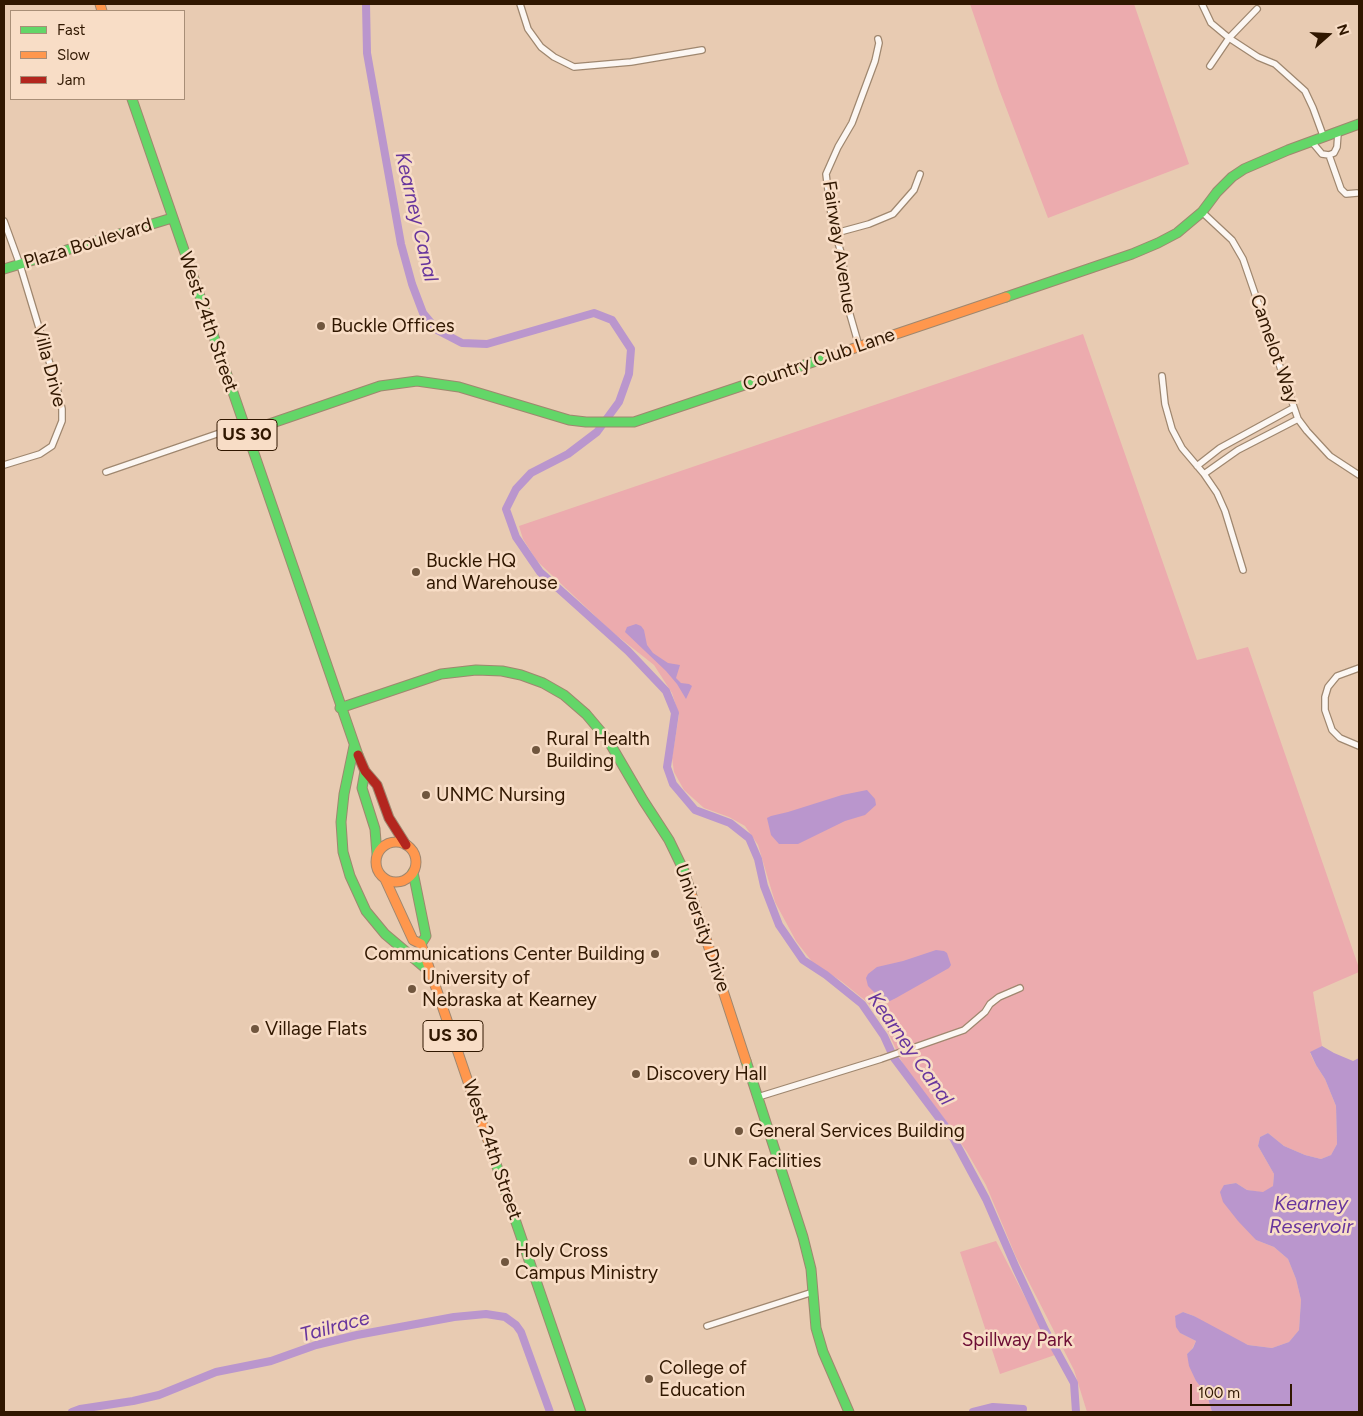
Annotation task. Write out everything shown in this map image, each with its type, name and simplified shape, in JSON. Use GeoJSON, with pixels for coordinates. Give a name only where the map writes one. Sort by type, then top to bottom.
{"type":"FeatureCollection","features":[{"type":"Feature","properties":{"kind":"street"},"geometry":{"type":"LineString","coordinates":[[520,4],[528,29],[541,47],[554,57],[574,67],[631,62],[702,50]]}},
{"type":"Feature","properties":{"kind":"street"},"geometry":{"type":"LineString","coordinates":[[1202,4],[1211,23],[1229,38],[1258,57],[1275,64],[1305,91],[1324,138]]}},
{"type":"Feature","properties":{"kind":"street"},"geometry":{"type":"LineString","coordinates":[[1210,66],[1229,38],[1257,9]]}},
{"type":"Feature","properties":{"kind":"street","name":"Fairway Avenue"},"geometry":{"type":"LineString","coordinates":[[859,346],[848,311],[842,256],[832,222],[826,174],[838,147],[852,123],[875,61],[879,43],[878,39]]}},
{"type":"Feature","properties":{"kind":"street","name":"West 24th Street"},"geometry":{"type":"LineString","coordinates":[[132,100],[340,708],[364,771],[377,785],[389,818],[406,845]]}},
{"type":"Feature","properties":{"kind":"street","name":"Country Club Lane"},"geometry":{"type":"LineString","coordinates":[[244,429],[380,386],[417,381],[459,387],[569,420],[634,422],[649,418],[1132,254],[1177,233],[1202,212],[1217,192],[1232,177],[1253,165],[1359,124]]}},
{"type":"Feature","properties":{"kind":"street"},"geometry":{"type":"LineString","coordinates":[[1312,142],[1322,154],[1329,155],[1334,153],[1337,147],[1338,133]]}},
{"type":"Feature","properties":{"kind":"street"},"geometry":{"type":"LineString","coordinates":[[1329,155],[1341,190],[1346,194],[1357,193]]}},
{"type":"Feature","properties":{"kind":"street"},"geometry":{"type":"LineString","coordinates":[[836,233],[869,224],[893,214],[914,190],[920,174]]}},
{"type":"Feature","properties":{"kind":"street","name":"Camelot Way"},"geometry":{"type":"LineString","coordinates":[[1202,212],[1232,240],[1243,259],[1298,419],[1330,456],[1359,475]]}},
{"type":"Feature","properties":{"kind":"street","name":"Plaza Boulevard"},"geometry":{"type":"LineString","coordinates":[[4,269],[172,218]]}},
{"type":"Feature","properties":{"kind":"street","name":"Villa Drive"},"geometry":{"type":"LineString","coordinates":[[4,220],[20,265],[62,409],[62,421],[52,446],[40,454],[4,465]]}},
{"type":"Feature","properties":{"kind":"street"},"geometry":{"type":"LineString","coordinates":[[1162,376],[1165,404],[1172,429],[1182,448],[1204,474],[1216,493],[1225,511],[1243,570]]}},
{"type":"Feature","properties":{"kind":"street"},"geometry":{"type":"LineString","coordinates":[[1197,466],[1220,448],[1294,408]]}},
{"type":"Feature","properties":{"kind":"street"},"geometry":{"type":"LineString","coordinates":[[1204,474],[1238,450],[1298,419]]}},
{"type":"Feature","properties":{"kind":"street"},"geometry":{"type":"LineString","coordinates":[[106,472],[244,429]]}},
{"type":"Feature","properties":{"kind":"street"},"geometry":{"type":"LineString","coordinates":[[1359,668],[1337,676],[1328,687],[1325,697],[1325,710],[1332,730],[1340,738],[1359,746]]}},
{"type":"Feature","properties":{"kind":"street","name":"University Drive"},"geometry":{"type":"LineString","coordinates":[[340,708],[441,674],[463,670],[490,670],[521,675],[543,683],[564,695],[586,714],[608,740],[643,800],[670,840],[684,870],[803,1236],[812,1269],[816,1328],[822,1352],[849,1412]]}},
{"type":"Feature","properties":{"kind":"street"},"geometry":{"type":"LineString","coordinates":[[354,746],[344,794],[341,822],[343,852],[350,876],[366,911],[385,934],[431,973]]}},
{"type":"Feature","properties":{"kind":"street","name":"West 24th Street"},"geometry":{"type":"LineString","coordinates":[[364,771],[362,788],[375,830],[377,854]]}},
{"type":"Feature","properties":{"kind":"street"},"geometry":{"type":"LineString","coordinates":[[377,854],[389,843],[395,842],[406,845]]}},
{"type":"Feature","properties":{"kind":"street","name":"US 30"},"geometry":{"type":"LineString","coordinates":[[406,845],[414,853],[416,864],[413,872]]}},
{"type":"Feature","properties":{"kind":"street","name":"US 30"},"geometry":{"type":"LineString","coordinates":[[377,854],[377,867],[379,873],[385,879]]}},
{"type":"Feature","properties":{"kind":"street"},"geometry":{"type":"LineString","coordinates":[[385,879],[391,882],[402,881],[407,879],[413,872]]}},
{"type":"Feature","properties":{"kind":"street","name":"West 24th Street"},"geometry":{"type":"LineString","coordinates":[[413,872],[426,936],[421,944]]}},
{"type":"Feature","properties":{"kind":"street","name":"West 24th Street"},"geometry":{"type":"LineString","coordinates":[[385,879],[413,940],[421,944],[582,1412]]}},
{"type":"Feature","properties":{"kind":"street"},"geometry":{"type":"LineString","coordinates":[[758,1097],[884,1058],[964,1030],[985,1012],[998,997],[1020,988]]}},
{"type":"Feature","properties":{"kind":"street"},"geometry":{"type":"LineString","coordinates":[[707,1326],[813,1292]]}},
{"type":"Feature","properties":{"kind":"green space"},"geometry":{"type":"Polygon","coordinates":[[[970,4],[1134,4],[1189,164],[1048,218],[999,89],[970,4]]]}},
{"type":"Feature","properties":{"kind":"green space"},"geometry":{"type":"Polygon","coordinates":[[[1083,334],[1197,660],[1248,647],[1359,968],[1359,972],[1313,992],[1322,1046],[1310,1053],[1325,1079],[1336,1106],[1337,1144],[1331,1155],[1321,1159],[1305,1155],[1284,1146],[1268,1133],[1260,1137],[1258,1146],[1274,1174],[1273,1186],[1265,1193],[1247,1190],[1236,1183],[1224,1185],[1256,1240],[1274,1247],[1288,1259],[1296,1279],[1301,1300],[1299,1330],[1289,1342],[1272,1348],[1248,1345],[1183,1312],[1175,1317],[1180,1333],[1196,1341],[1187,1354],[1196,1381],[1207,1395],[1212,1412],[1087,1412],[1074,1370],[1016,1257],[986,1185],[967,1152],[943,1117],[909,1075],[881,1017],[867,1002],[841,981],[813,963],[796,941],[775,902],[758,845],[745,826],[729,817],[704,808],[684,790],[674,772],[672,758],[679,715],[672,693],[654,665],[611,631],[537,561],[523,539],[519,526],[1083,334]]]}},
{"type":"Feature","properties":{"kind":"green space","name":"Spillway Park"},"geometry":{"type":"Polygon","coordinates":[[[996,1241],[1055,1355],[1000,1374],[960,1252],[996,1241]]]}},
{"type":"Feature","properties":{"kind":"water"},"geometry":{"type":"Polygon","coordinates":[[[636,624],[644,630],[647,645],[653,653],[668,663],[680,665],[676,678],[681,683],[692,686],[686,699],[666,671],[625,632],[627,627],[636,624]]]}},
{"type":"Feature","properties":{"kind":"water"},"geometry":{"type":"Polygon","coordinates":[[[867,790],[875,799],[876,805],[865,815],[845,821],[798,844],[779,844],[771,835],[767,818],[771,816],[842,795],[867,790]]]}},
{"type":"Feature","properties":{"kind":"water"},"geometry":{"type":"Polygon","coordinates":[[[936,950],[947,953],[951,965],[949,968],[896,998],[890,1001],[884,1000],[868,986],[866,978],[877,967],[936,950]]]}},
{"type":"Feature","properties":{"kind":"water","name":"Kearney Reservoir"},"geometry":{"type":"Polygon","coordinates":[[[1322,1046],[1353,1061],[1359,1058],[1359,1412],[1212,1412],[1207,1395],[1196,1381],[1189,1366],[1187,1354],[1193,1348],[1196,1341],[1180,1333],[1176,1327],[1175,1316],[1183,1312],[1248,1345],[1272,1348],[1289,1342],[1299,1330],[1301,1300],[1296,1279],[1288,1259],[1274,1247],[1256,1240],[1223,1202],[1220,1192],[1224,1185],[1236,1183],[1247,1190],[1263,1192],[1273,1186],[1274,1174],[1258,1146],[1260,1137],[1268,1133],[1284,1146],[1305,1155],[1321,1159],[1331,1155],[1337,1144],[1336,1106],[1325,1079],[1310,1052],[1322,1046]]]}},
{"type":"Feature","properties":{"kind":"waterway","name":"Kearney Canal"},"geometry":{"type":"LineString","coordinates":[[366,4],[367,53],[401,244],[412,284],[423,313],[437,330],[462,343],[487,344],[594,313],[612,320],[631,349],[629,374],[619,402],[597,432],[568,454],[531,473],[516,489],[506,509],[516,537],[540,572],[628,651],[666,691],[675,713],[667,767],[673,784],[695,810],[730,823],[749,838],[758,859],[764,886],[779,925],[803,960],[826,975],[862,1004],[884,1036],[894,1058],[951,1134],[986,1199],[1045,1330],[1074,1383],[1076,1412]]}},
{"type":"Feature","properties":{"kind":"waterway","name":"Tailrace"},"geometry":{"type":"LineString","coordinates":[[72,1412],[159,1395],[216,1372],[271,1361],[316,1345],[357,1335],[454,1317],[486,1314],[505,1317],[516,1325],[521,1332],[550,1412]]}},
{"type":"Feature","properties":{"kind":"waterway","name":"Tailrace"},"geometry":{"type":"LineString","coordinates":[[973,1412],[993,1407],[1023,1409]]}},
{"type":"Feature","properties":{"kind":"traffic: fast"},"geometry":{"type":"LineString","coordinates":[[132,100],[358,755]]}},
{"type":"Feature","properties":{"kind":"traffic: fast"},"geometry":{"type":"LineString","coordinates":[[1006,297],[1132,254],[1158,243],[1177,233],[1202,212],[1217,192],[1232,177],[1244,169],[1288,150],[1359,124]]}},
{"type":"Feature","properties":{"kind":"traffic: fast"},"geometry":{"type":"LineString","coordinates":[[4,269],[172,218]]}},
{"type":"Feature","properties":{"kind":"traffic: fast"},"geometry":{"type":"LineString","coordinates":[[246,432],[380,386],[417,381],[459,387],[569,420],[634,422],[828,357]]}},
{"type":"Feature","properties":{"kind":"traffic: fast"},"geometry":{"type":"LineString","coordinates":[[340,708],[441,674],[476,670],[502,671],[543,683],[564,695],[586,714],[608,740],[669,840],[684,871],[691,893]]}},
{"type":"Feature","properties":{"kind":"traffic: fast"},"geometry":{"type":"LineString","coordinates":[[354,746],[344,794],[341,822],[343,852],[350,876],[366,911],[385,934],[430,972]]}},
{"type":"Feature","properties":{"kind":"traffic: fast"},"geometry":{"type":"LineString","coordinates":[[365,771],[362,788],[375,829],[377,854]]}},
{"type":"Feature","properties":{"kind":"traffic: fast"},"geometry":{"type":"LineString","coordinates":[[413,872],[426,936],[421,944]]}},
{"type":"Feature","properties":{"kind":"traffic: fast"},"geometry":{"type":"LineString","coordinates":[[746,1061],[803,1237],[811,1269],[816,1328],[823,1352],[849,1412]]}},
{"type":"Feature","properties":{"kind":"traffic: fast"},"geometry":{"type":"LineString","coordinates":[[494,1158],[581,1412]]}},
{"type":"Feature","properties":{"kind":"traffic: slow"},"geometry":{"type":"LineString","coordinates":[[100,4],[102,10]]}},
{"type":"Feature","properties":{"kind":"traffic: slow"},"geometry":{"type":"LineString","coordinates":[[828,357],[1006,297]]}},
{"type":"Feature","properties":{"kind":"traffic: slow"},"geometry":{"type":"LineString","coordinates":[[392,842],[400,842],[407,845],[413,851],[416,862],[413,873],[407,879],[400,882],[392,882],[385,879],[379,873],[376,866],[376,858],[379,851],[385,845],[392,842]]}},
{"type":"Feature","properties":{"kind":"traffic: slow"},"geometry":{"type":"LineString","coordinates":[[385,879],[413,940],[421,944],[494,1158]]}},
{"type":"Feature","properties":{"kind":"traffic: slow"},"geometry":{"type":"LineString","coordinates":[[691,893],[746,1061]]}},
{"type":"Feature","properties":{"kind":"traffic: jam"},"geometry":{"type":"LineString","coordinates":[[358,755],[365,771],[377,785],[389,818],[406,845]]}},
{"type":"Feature","properties":{"kind":"place","name":"Buckle Offices"},"geometry":{"type":"Point","coordinates":[321,326]}},
{"type":"Feature","properties":{"kind":"place","name":"Buckle HQ and Warehouse"},"geometry":{"type":"Point","coordinates":[416,572]}},
{"type":"Feature","properties":{"kind":"place","name":"Rural Health Building"},"geometry":{"type":"Point","coordinates":[536,750]}},
{"type":"Feature","properties":{"kind":"place","name":"UNMC Nursing"},"geometry":{"type":"Point","coordinates":[426,795]}},
{"type":"Feature","properties":{"kind":"place","name":"Communications Center Building"},"geometry":{"type":"Point","coordinates":[655,954]}},
{"type":"Feature","properties":{"kind":"place","name":"University of Nebraska at Kearney"},"geometry":{"type":"Point","coordinates":[412,989]}},
{"type":"Feature","properties":{"kind":"place","name":"Village Flats"},"geometry":{"type":"Point","coordinates":[255,1029]}},
{"type":"Feature","properties":{"kind":"place","name":"Discovery Hall"},"geometry":{"type":"Point","coordinates":[636,1074]}},
{"type":"Feature","properties":{"kind":"place","name":"General Services Building"},"geometry":{"type":"Point","coordinates":[739,1131]}},
{"type":"Feature","properties":{"kind":"place","name":"UNK Facilities"},"geometry":{"type":"Point","coordinates":[693,1161]}},
{"type":"Feature","properties":{"kind":"place","name":"Holy Cross Campus Ministry"},"geometry":{"type":"Point","coordinates":[505,1262]}},
{"type":"Feature","properties":{"kind":"place","name":"College of Education"},"geometry":{"type":"Point","coordinates":[649,1379]}}]}
